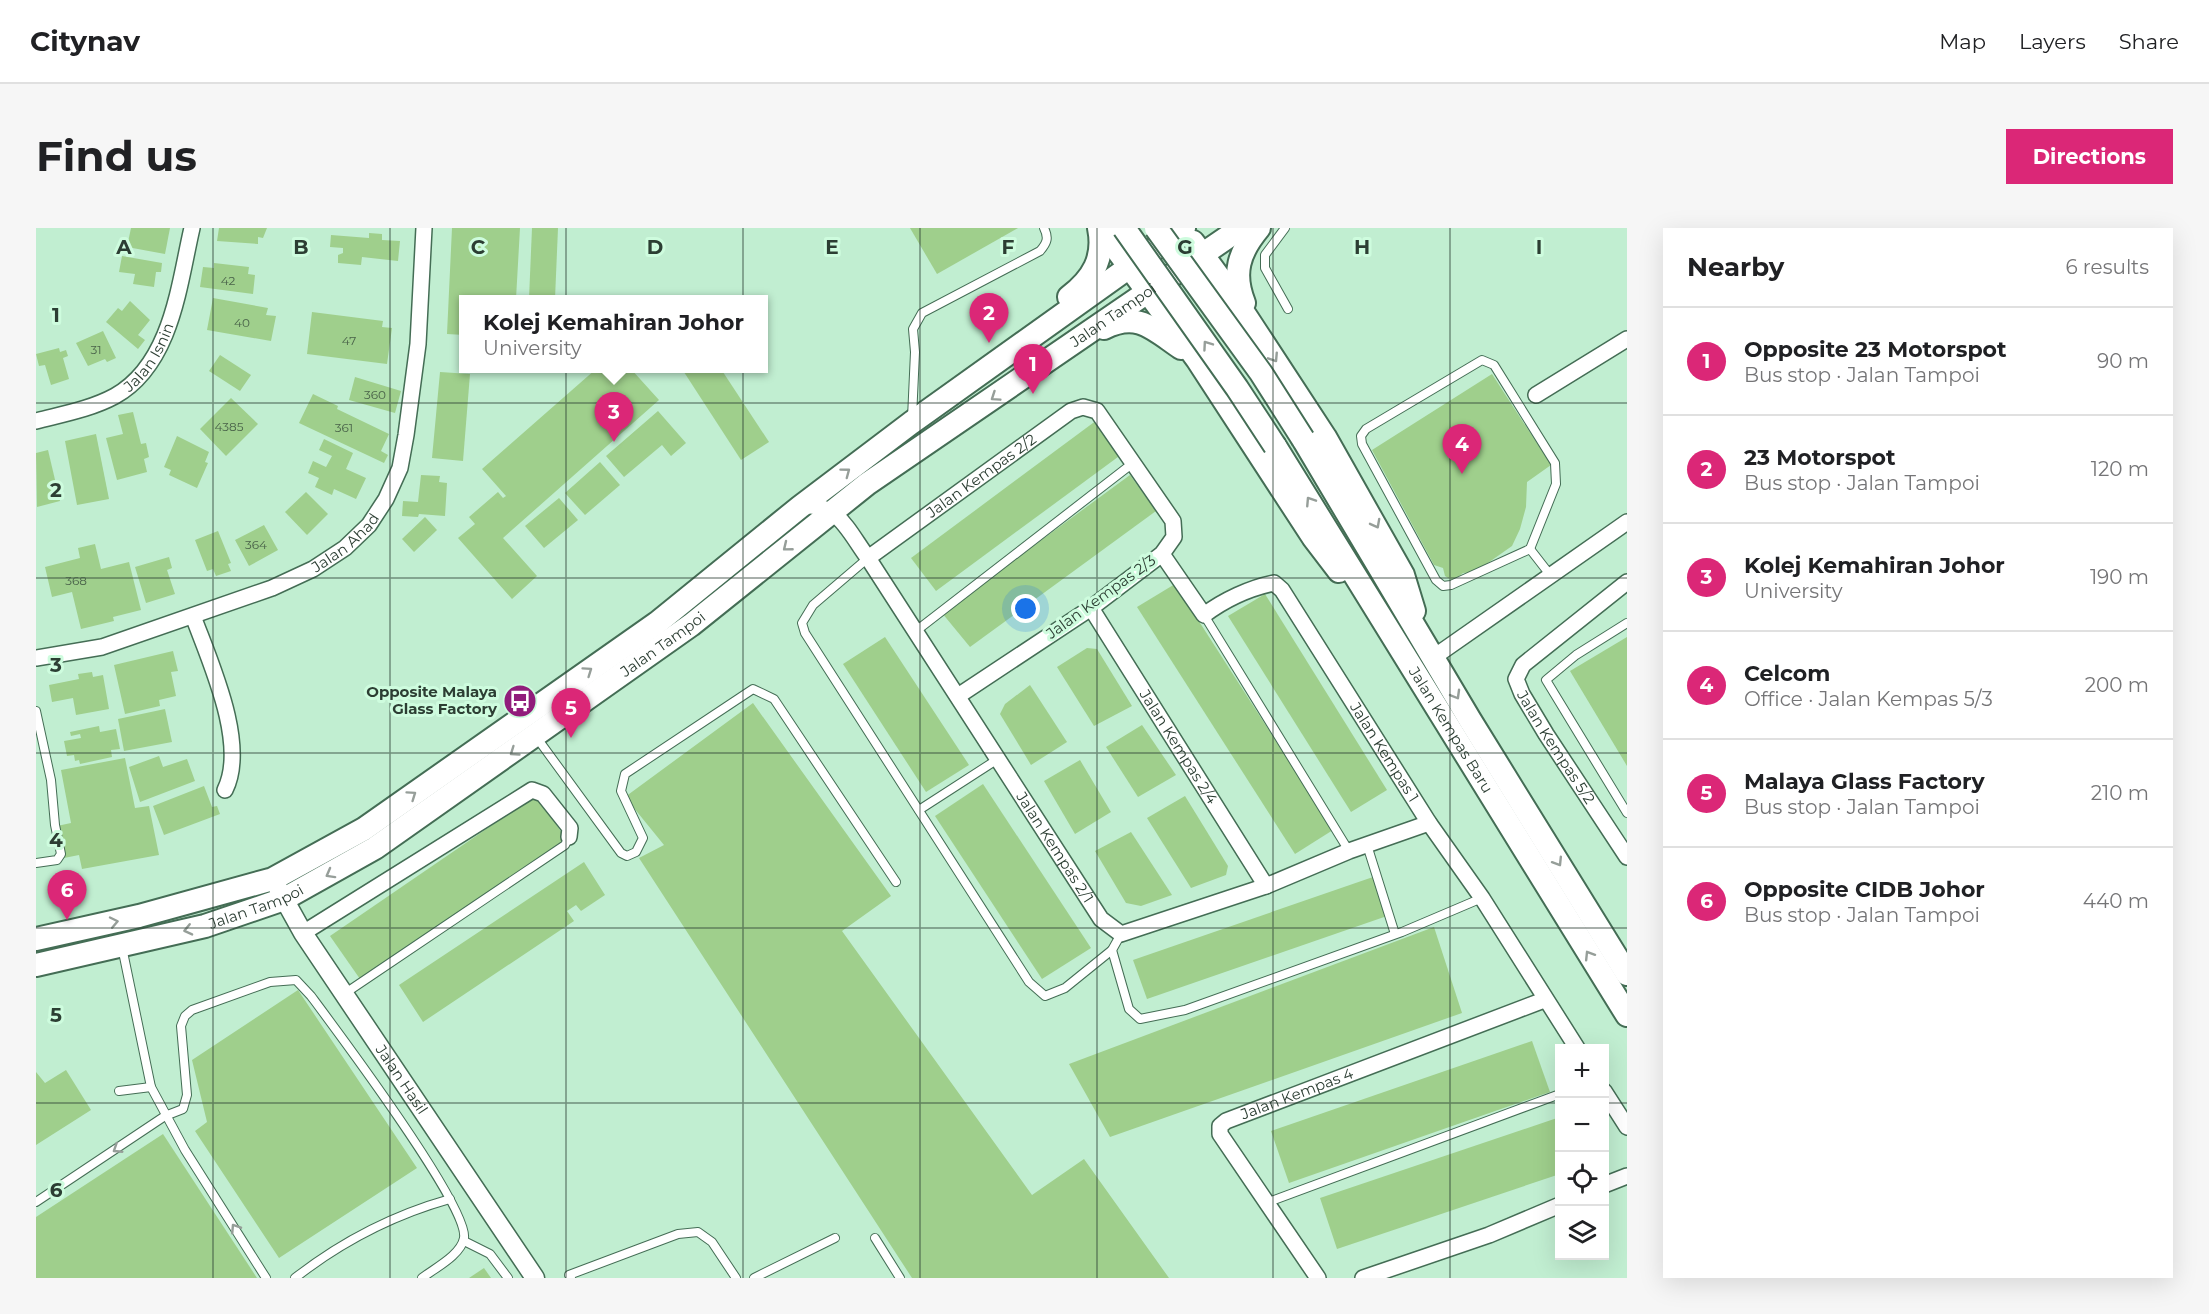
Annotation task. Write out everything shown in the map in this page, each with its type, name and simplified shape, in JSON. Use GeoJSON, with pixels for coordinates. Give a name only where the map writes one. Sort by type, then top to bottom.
{"type":"FeatureCollection","features":[{"type":"Feature","properties":{"kind":"main road"},"geometry":{"type":"LineString","coordinates":[[1100,228],[1197,359],[1312,537],[1406,658]]}},
{"type":"Feature","properties":{"kind":"main road"},"geometry":{"type":"LineString","coordinates":[[970,381],[1009,342],[1081,288],[1100,262],[1102,245],[1100,228]]}},
{"type":"Feature","properties":{"kind":"main road","name":"Jalan Kempas Baru"},"geometry":{"type":"LineString","coordinates":[[1124,228],[1275,446],[1627,1014]]}},
{"type":"Feature","properties":{"kind":"main road","name":"Jalan Kempas Baru"},"geometry":{"type":"LineString","coordinates":[[1156,228],[1261,373],[1303,438],[1415,627],[1627,974]]}},
{"type":"Feature","properties":{"kind":"main road","name":"Jalan Tampoi"},"geometry":{"type":"LineString","coordinates":[[36,939],[139,916],[273,879],[364,829],[628,644],[800,507],[911,423],[1182,228]]}},
{"type":"Feature","properties":{"kind":"main road"},"geometry":{"type":"LineString","coordinates":[[1182,228],[1254,328],[1374,519],[1407,583],[1413,600],[1415,627]]}},
{"type":"Feature","properties":{"kind":"main road","name":"Jalan Tampoi"},"geometry":{"type":"LineString","coordinates":[[36,965],[205,926],[284,899],[375,848],[536,737],[691,625],[832,510],[1241,228]]}},
{"type":"Feature","properties":{"kind":"main road"},"geometry":{"type":"LineString","coordinates":[[1254,328],[1242,299],[1237,272],[1238,259],[1259,228]]}},
{"type":"Feature","properties":{"kind":"main road"},"geometry":{"type":"LineString","coordinates":[[1171,324],[1170,312],[1174,301],[1182,292],[1193,287],[1205,286],[1230,292]]}},
{"type":"Feature","properties":{"kind":"main road"},"geometry":{"type":"LineString","coordinates":[[1038,368],[1104,328],[1131,319],[1145,324],[1197,359]]}},
{"type":"Feature","properties":{"kind":"street","name":"Jalan Isnin"},"geometry":{"type":"LineString","coordinates":[[36,421],[91,407],[117,395],[138,377],[153,357],[166,332],[192,228]]}},
{"type":"Feature","properties":{"kind":"street","name":"Jalan Ahad"},"geometry":{"type":"LineString","coordinates":[[36,658],[102,647],[272,588],[313,569],[345,548],[369,525],[386,499],[400,468],[412,397],[424,228]]}},
{"type":"Feature","properties":{"kind":"street"},"geometry":{"type":"LineString","coordinates":[[1536,395],[1627,339]]}},
{"type":"Feature","properties":{"kind":"street","name":"Jalan Kempas 2/2"},"geometry":{"type":"LineString","coordinates":[[868,558],[1071,411],[1083,407],[1096,411]]}},
{"type":"Feature","properties":{"kind":"street","name":"Jalan Kempas 2/3"},"geometry":{"type":"LineString","coordinates":[[958,696],[1091,608],[1162,554],[1174,537],[1173,521],[1096,411]]}},
{"type":"Feature","properties":{"kind":"street"},"geometry":{"type":"LineString","coordinates":[[800,507],[816,506],[832,510]]}},
{"type":"Feature","properties":{"kind":"street","name":"Jalan Kempas 2/1"},"geometry":{"type":"LineString","coordinates":[[832,510],[868,558],[1101,919],[1121,934]]}},
{"type":"Feature","properties":{"kind":"street"},"geometry":{"type":"LineString","coordinates":[[1434,657],[1627,522]]}},
{"type":"Feature","properties":{"kind":"street"},"geometry":{"type":"LineString","coordinates":[[1162,554],[1204,615]]}},
{"type":"Feature","properties":{"kind":"street","name":"Jalan Kempas 5/2"},"geometry":{"type":"LineString","coordinates":[[1625,850],[1540,724],[1516,679],[1523,665],[1627,582]]}},
{"type":"Feature","properties":{"kind":"street","name":"Jalan Kempas 1"},"geometry":{"type":"LineString","coordinates":[[1204,615],[1217,605],[1261,585],[1274,583],[1282,590],[1429,823],[1482,898],[1544,1000],[1574,1044]]}},
{"type":"Feature","properties":{"kind":"street","name":"Jalan Kempas 2/4"},"geometry":{"type":"LineString","coordinates":[[1091,608],[1266,886]]}},
{"type":"Feature","properties":{"kind":"street"},"geometry":{"type":"LineString","coordinates":[[193,615],[224,702],[234,758],[231,779],[225,790]]}},
{"type":"Feature","properties":{"kind":"street"},"geometry":{"type":"LineString","coordinates":[[303,933],[532,790],[543,794],[570,828],[569,837]]}},
{"type":"Feature","properties":{"kind":"street"},"geometry":{"type":"LineString","coordinates":[[1121,934],[1266,886],[1348,851],[1429,823]]}},
{"type":"Feature","properties":{"kind":"street","name":"Jalan Hasil"},"geometry":{"type":"LineString","coordinates":[[273,879],[303,933],[535,1278]]}},
{"type":"Feature","properties":{"kind":"street","name":"Jalan Kempas 4"},"geometry":{"type":"LineString","coordinates":[[1318,1278],[1220,1134],[1220,1126],[1226,1121],[1544,1000]]}},
{"type":"Feature","properties":{"kind":"street"},"geometry":{"type":"LineString","coordinates":[[1609,1097],[1627,1127]]}},
{"type":"Feature","properties":{"kind":"street"},"geometry":{"type":"LineString","coordinates":[[1609,1183],[1627,1176]]}},
{"type":"Feature","properties":{"kind":"street"},"geometry":{"type":"LineString","coordinates":[[1363,1278],[1489,1235],[1558,1206]]}},
{"type":"Feature","properties":{"kind":"lane"},"geometry":{"type":"LineString","coordinates":[[911,423],[915,383],[912,329],[916,320],[922,313],[1040,251],[1046,244],[1047,234],[1044,228]]}},
{"type":"Feature","properties":{"kind":"lane"},"geometry":{"type":"LineString","coordinates":[[1285,228],[1265,255],[1265,268],[1288,309]]}},
{"type":"Feature","properties":{"kind":"lane"},"geometry":{"type":"LineString","coordinates":[[1478,361],[1490,362],[1555,463],[1556,484],[1530,549],[1451,585],[1439,584],[1362,444],[1363,432],[1478,361]]}},
{"type":"Feature","properties":{"kind":"lane"},"geometry":{"type":"LineString","coordinates":[[916,631],[1133,463]]}},
{"type":"Feature","properties":{"kind":"lane"},"geometry":{"type":"LineString","coordinates":[[1530,549],[1551,576]]}},
{"type":"Feature","properties":{"kind":"lane"},"geometry":{"type":"LineString","coordinates":[[868,558],[813,605],[802,623],[806,633],[1029,982],[1045,996],[1065,988],[1112,950],[1121,934]]}},
{"type":"Feature","properties":{"kind":"lane"},"geometry":{"type":"LineString","coordinates":[[1204,615],[1348,851]]}},
{"type":"Feature","properties":{"kind":"lane"},"geometry":{"type":"LineString","coordinates":[[1627,623],[1576,655],[1545,680],[1627,813]]}},
{"type":"Feature","properties":{"kind":"lane"},"geometry":{"type":"LineString","coordinates":[[536,737],[621,853],[627,856],[636,852],[643,838],[621,791],[625,774],[753,688],[774,699],[896,882]]}},
{"type":"Feature","properties":{"kind":"lane"},"geometry":{"type":"LineString","coordinates":[[36,711],[51,780],[55,825],[61,854],[57,860],[36,863]]}},
{"type":"Feature","properties":{"kind":"lane"},"geometry":{"type":"LineString","coordinates":[[919,810],[998,759]]}},
{"type":"Feature","properties":{"kind":"lane"},"geometry":{"type":"LineString","coordinates":[[344,994],[565,845],[569,837]]}},
{"type":"Feature","properties":{"kind":"lane"},"geometry":{"type":"LineString","coordinates":[[1367,845],[1395,934]]}},
{"type":"Feature","properties":{"kind":"lane"},"geometry":{"type":"LineString","coordinates":[[1112,950],[1129,1009],[1140,1019],[1185,1010],[1395,934],[1482,898]]}},
{"type":"Feature","properties":{"kind":"lane"},"geometry":{"type":"LineString","coordinates":[[121,945],[151,1087],[165,1116],[266,1278]]}},
{"type":"Feature","properties":{"kind":"lane"},"geometry":{"type":"LineString","coordinates":[[36,1202],[165,1116],[183,1109],[187,1103],[181,1026],[185,1016],[192,1010],[270,982],[296,980],[311,996],[392,1107],[450,1199],[465,1228],[464,1241],[457,1252],[422,1278]]}},
{"type":"Feature","properties":{"kind":"lane"},"geometry":{"type":"LineString","coordinates":[[119,1092],[151,1087]]}},
{"type":"Feature","properties":{"kind":"lane"},"geometry":{"type":"LineString","coordinates":[[1266,1203],[1555,1096]]}},
{"type":"Feature","properties":{"kind":"lane"},"geometry":{"type":"LineString","coordinates":[[295,1278],[324,1255],[377,1227],[416,1209],[450,1199]]}},
{"type":"Feature","properties":{"kind":"lane"},"geometry":{"type":"LineString","coordinates":[[567,1277],[678,1234],[698,1232],[712,1242],[736,1278]]}},
{"type":"Feature","properties":{"kind":"lane"},"geometry":{"type":"LineString","coordinates":[[874,1238],[900,1278]]}},
{"type":"Feature","properties":{"kind":"lane"},"geometry":{"type":"LineString","coordinates":[[754,1278],[835,1239]]}},
{"type":"Feature","properties":{"kind":"lane"},"geometry":{"type":"LineString","coordinates":[[464,1241],[490,1254],[508,1278]]}},
{"type":"Feature","properties":{"kind":"building"},"geometry":{"type":"Polygon","coordinates":[[[131,228],[170,228],[165,254],[127,247],[131,228]]]}},
{"type":"Feature","properties":{"kind":"building"},"geometry":{"type":"Polygon","coordinates":[[[219,228],[267,228],[263,238],[258,237],[258,244],[217,241],[219,228]]]}},
{"type":"Feature","properties":{"kind":"building"},"geometry":{"type":"Polygon","coordinates":[[[452,228],[520,228],[516,295],[459,295],[459,335],[447,334],[452,228]]]}},
{"type":"Feature","properties":{"kind":"building"},"geometry":{"type":"Polygon","coordinates":[[[532,228],[558,228],[555,295],[529,295],[532,228]]]}},
{"type":"Feature","properties":{"kind":"building"},"geometry":{"type":"Polygon","coordinates":[[[910,228],[1018,228],[937,274],[910,228]]]}},
{"type":"Feature","properties":{"kind":"building"},"geometry":{"type":"Polygon","coordinates":[[[369,233],[382,234],[382,240],[400,241],[398,261],[362,257],[361,265],[338,263],[338,255],[343,253],[343,248],[330,247],[331,235],[369,238],[369,233]]]}},
{"type":"Feature","properties":{"kind":"building"},"geometry":{"type":"Polygon","coordinates":[[[122,256],[162,263],[161,272],[156,272],[154,287],[133,284],[135,274],[119,272],[122,256]]]}},
{"type":"Feature","properties":{"kind":"building"},"geometry":{"type":"Polygon","coordinates":[[[214,263],[249,267],[248,274],[255,275],[253,294],[200,287],[203,267],[214,268],[214,263]]]}},
{"type":"Feature","properties":{"kind":"building"},"geometry":{"type":"Polygon","coordinates":[[[213,298],[268,308],[266,315],[276,316],[271,341],[207,330],[213,298]]]}},
{"type":"Feature","properties":{"kind":"building"},"geometry":{"type":"Polygon","coordinates":[[[130,301],[150,320],[138,335],[145,340],[138,349],[106,322],[118,308],[122,311],[130,301]]]}},
{"type":"Feature","properties":{"kind":"building"},"geometry":{"type":"Polygon","coordinates":[[[312,312],[383,321],[382,327],[392,328],[387,364],[307,354],[312,312]]]}},
{"type":"Feature","properties":{"kind":"building"},"geometry":{"type":"Polygon","coordinates":[[[103,331],[116,358],[107,362],[105,359],[88,366],[76,343],[103,331]]]}},
{"type":"Feature","properties":{"kind":"building"},"geometry":{"type":"Polygon","coordinates":[[[59,348],[60,352],[66,350],[68,356],[63,358],[69,379],[51,385],[45,365],[39,366],[36,354],[59,348]]]}},
{"type":"Feature","properties":{"kind":"building"},"geometry":{"type":"Polygon","coordinates":[[[220,355],[251,375],[240,391],[209,371],[220,355]]]}},
{"type":"Feature","properties":{"kind":"building"},"geometry":{"type":"Polygon","coordinates":[[[440,372],[470,374],[463,461],[432,458],[440,372]]]}},
{"type":"Feature","properties":{"kind":"building"},"geometry":{"type":"Polygon","coordinates":[[[591,373],[635,373],[659,400],[503,538],[537,576],[512,599],[458,538],[475,524],[469,517],[498,492],[503,498],[506,496],[482,469],[591,373]]]}},
{"type":"Feature","properties":{"kind":"building"},"geometry":{"type":"Polygon","coordinates":[[[685,373],[724,373],[769,442],[741,460],[685,373]]]}},
{"type":"Feature","properties":{"kind":"building"},"geometry":{"type":"Polygon","coordinates":[[[1492,374],[1551,465],[1527,482],[1526,507],[1512,546],[1475,572],[1463,573],[1453,581],[1445,576],[1443,568],[1434,565],[1372,450],[1492,374]]]}},
{"type":"Feature","properties":{"kind":"building"},"geometry":{"type":"Polygon","coordinates":[[[355,377],[401,391],[395,413],[349,400],[355,377]]]}},
{"type":"Feature","properties":{"kind":"building"},"geometry":{"type":"Polygon","coordinates":[[[313,394],[338,406],[337,409],[389,434],[381,451],[388,455],[384,463],[299,423],[313,394]]]}},
{"type":"Feature","properties":{"kind":"building"},"geometry":{"type":"Polygon","coordinates":[[[231,398],[258,424],[226,456],[200,429],[231,398]]]}},
{"type":"Feature","properties":{"kind":"building"},"geometry":{"type":"Polygon","coordinates":[[[658,411],[686,443],[671,456],[662,445],[624,477],[606,456],[658,411]]]}},
{"type":"Feature","properties":{"kind":"building"},"geometry":{"type":"Polygon","coordinates":[[[133,412],[141,444],[146,443],[149,457],[144,459],[147,472],[117,480],[106,438],[123,434],[118,415],[133,412]]]}},
{"type":"Feature","properties":{"kind":"building"},"geometry":{"type":"Polygon","coordinates":[[[1097,420],[1122,454],[936,591],[911,558],[1097,420]]]}},
{"type":"Feature","properties":{"kind":"building"},"geometry":{"type":"Polygon","coordinates":[[[96,434],[109,499],[77,505],[65,441],[96,434]]]}},
{"type":"Feature","properties":{"kind":"building"},"geometry":{"type":"Polygon","coordinates":[[[177,436],[209,452],[205,462],[208,463],[197,488],[169,475],[171,470],[164,467],[177,436]]]}},
{"type":"Feature","properties":{"kind":"building"},"geometry":{"type":"Polygon","coordinates":[[[324,439],[353,453],[346,469],[366,478],[356,499],[334,489],[332,495],[315,487],[319,478],[308,473],[313,461],[326,467],[332,456],[319,450],[324,439]]]}},
{"type":"Feature","properties":{"kind":"building"},"geometry":{"type":"Polygon","coordinates":[[[48,450],[60,501],[37,507],[36,453],[48,450]]]}},
{"type":"Feature","properties":{"kind":"building"},"geometry":{"type":"Polygon","coordinates":[[[600,462],[620,485],[585,515],[565,493],[600,462]]]}},
{"type":"Feature","properties":{"kind":"building"},"geometry":{"type":"Polygon","coordinates":[[[421,475],[440,476],[439,482],[447,483],[445,516],[419,514],[418,517],[402,516],[403,501],[418,502],[421,475]]]}},
{"type":"Feature","properties":{"kind":"building"},"geometry":{"type":"Polygon","coordinates":[[[1130,475],[1156,511],[970,647],[942,613],[1130,475]]]}},
{"type":"Feature","properties":{"kind":"building"},"geometry":{"type":"Polygon","coordinates":[[[306,492],[328,514],[307,535],[285,512],[306,492]]]}},
{"type":"Feature","properties":{"kind":"building"},"geometry":{"type":"Polygon","coordinates":[[[559,498],[578,520],[544,548],[525,526],[559,498]]]}},
{"type":"Feature","properties":{"kind":"building"},"geometry":{"type":"Polygon","coordinates":[[[425,517],[437,530],[414,552],[402,539],[425,517]]]}},
{"type":"Feature","properties":{"kind":"building"},"geometry":{"type":"Polygon","coordinates":[[[264,525],[278,550],[249,566],[235,540],[264,525]]]}},
{"type":"Feature","properties":{"kind":"building"},"geometry":{"type":"Polygon","coordinates":[[[218,531],[231,563],[228,564],[231,571],[216,576],[213,569],[207,571],[195,540],[218,531]]]}},
{"type":"Feature","properties":{"kind":"building"},"geometry":{"type":"Polygon","coordinates":[[[95,544],[101,569],[129,562],[141,610],[113,617],[114,621],[81,629],[72,592],[52,597],[45,567],[80,558],[78,548],[95,544]]]}},
{"type":"Feature","properties":{"kind":"building"},"geometry":{"type":"Polygon","coordinates":[[[169,557],[172,568],[167,570],[175,594],[146,603],[135,567],[169,557]]]}},
{"type":"Feature","properties":{"kind":"building"},"geometry":{"type":"Polygon","coordinates":[[[1175,584],[1333,830],[1295,854],[1137,607],[1175,584]]]}},
{"type":"Feature","properties":{"kind":"building"},"geometry":{"type":"Polygon","coordinates":[[[1265,594],[1387,790],[1351,812],[1228,616],[1265,594]]]}},
{"type":"Feature","properties":{"kind":"building"},"geometry":{"type":"Polygon","coordinates":[[[885,637],[969,765],[926,792],[843,664],[885,637]]]}},
{"type":"Feature","properties":{"kind":"building"},"geometry":{"type":"Polygon","coordinates":[[[1627,637],[1627,766],[1570,671],[1627,637]]]}},
{"type":"Feature","properties":{"kind":"building"},"geometry":{"type":"Polygon","coordinates":[[[1087,648],[1097,649],[1132,706],[1094,726],[1057,667],[1087,648]]]}},
{"type":"Feature","properties":{"kind":"building"},"geometry":{"type":"Polygon","coordinates":[[[173,651],[178,671],[171,672],[176,696],[159,700],[160,706],[125,714],[114,665],[173,651]]]}},
{"type":"Feature","properties":{"kind":"building"},"geometry":{"type":"Polygon","coordinates":[[[92,672],[93,677],[103,675],[109,709],[76,715],[73,698],[52,702],[49,685],[79,679],[78,674],[92,672]]]}},
{"type":"Feature","properties":{"kind":"building"},"geometry":{"type":"Polygon","coordinates":[[[1030,685],[1067,742],[1031,765],[1000,714],[1005,704],[1030,685]]]}},
{"type":"Feature","properties":{"kind":"building"},"geometry":{"type":"Polygon","coordinates":[[[753,703],[891,896],[842,931],[1032,1195],[1084,1159],[1169,1278],[912,1278],[639,858],[664,845],[625,797],[753,703]]]}},
{"type":"Feature","properties":{"kind":"building"},"geometry":{"type":"Polygon","coordinates":[[[165,709],[172,742],[124,751],[118,719],[165,709]]]}},
{"type":"Feature","properties":{"kind":"building"},"geometry":{"type":"Polygon","coordinates":[[[1142,725],[1176,775],[1138,797],[1106,747],[1142,725]]]}},
{"type":"Feature","properties":{"kind":"building"},"geometry":{"type":"Polygon","coordinates":[[[99,726],[100,732],[116,729],[120,749],[111,750],[112,757],[80,764],[79,760],[75,761],[74,755],[67,756],[64,741],[81,738],[80,734],[71,736],[70,732],[99,726]]]}},
{"type":"Feature","properties":{"kind":"building"},"geometry":{"type":"Polygon","coordinates":[[[159,756],[163,767],[187,759],[195,781],[140,802],[129,767],[159,756]]]}},
{"type":"Feature","properties":{"kind":"building"},"geometry":{"type":"Polygon","coordinates":[[[125,758],[135,808],[149,806],[159,855],[82,869],[79,855],[64,858],[57,826],[71,823],[61,770],[125,758]]]}},
{"type":"Feature","properties":{"kind":"building"},"geometry":{"type":"Polygon","coordinates":[[[1080,760],[1111,812],[1075,834],[1044,781],[1080,760]]]}},
{"type":"Feature","properties":{"kind":"building"},"geometry":{"type":"Polygon","coordinates":[[[983,784],[1091,948],[1042,979],[935,816],[983,784]]]}},
{"type":"Feature","properties":{"kind":"building"},"geometry":{"type":"Polygon","coordinates":[[[204,786],[212,807],[217,806],[220,814],[164,835],[153,806],[204,786]]]}},
{"type":"Feature","properties":{"kind":"building"},"geometry":{"type":"Polygon","coordinates":[[[536,795],[566,839],[360,979],[330,936],[536,795]]]}},
{"type":"Feature","properties":{"kind":"building"},"geometry":{"type":"Polygon","coordinates":[[[1185,796],[1228,866],[1226,875],[1191,888],[1147,818],[1185,796]]]}},
{"type":"Feature","properties":{"kind":"building"},"geometry":{"type":"Polygon","coordinates":[[[1131,832],[1172,895],[1141,906],[1126,903],[1095,851],[1131,832]]]}},
{"type":"Feature","properties":{"kind":"building"},"geometry":{"type":"Polygon","coordinates":[[[584,862],[605,895],[581,911],[576,905],[567,911],[574,921],[423,1022],[399,985],[584,862]]]}},
{"type":"Feature","properties":{"kind":"building"},"geometry":{"type":"Polygon","coordinates":[[[1373,877],[1387,916],[1147,999],[1133,960],[1373,877]]]}},
{"type":"Feature","properties":{"kind":"building"},"geometry":{"type":"Polygon","coordinates":[[[1434,927],[1462,1013],[1110,1137],[1069,1064],[1434,927]]]}},
{"type":"Feature","properties":{"kind":"building"},"geometry":{"type":"Polygon","coordinates":[[[298,990],[417,1168],[279,1258],[195,1131],[207,1122],[192,1060],[298,990]]]}},
{"type":"Feature","properties":{"kind":"building"},"geometry":{"type":"Polygon","coordinates":[[[1532,1041],[1550,1092],[1289,1183],[1271,1131],[1532,1041]]]}},
{"type":"Feature","properties":{"kind":"building"},"geometry":{"type":"Polygon","coordinates":[[[66,1070],[91,1110],[36,1145],[36,1072],[45,1083],[66,1070]]]}},
{"type":"Feature","properties":{"kind":"building"},"geometry":{"type":"Polygon","coordinates":[[[1555,1119],[1555,1176],[1337,1249],[1320,1198],[1555,1119]]]}},
{"type":"Feature","properties":{"kind":"building"},"geometry":{"type":"Polygon","coordinates":[[[163,1134],[257,1278],[36,1278],[36,1217],[163,1134]]]}},
{"type":"Feature","properties":{"kind":"building"},"geometry":{"type":"Polygon","coordinates":[[[484,1268],[491,1278],[469,1278],[484,1268]]]}},
{"type":"Feature","properties":{"kind":"place","name":"23 Motorspot"},"geometry":{"type":"Point","coordinates":[989,343]}},
{"type":"Feature","properties":{"kind":"place","name":"Opposite 23 Motorspot"},"geometry":{"type":"Point","coordinates":[1033,394]}},
{"type":"Feature","properties":{"kind":"place","name":"Kolej Kemahiran Johor"},"geometry":{"type":"Point","coordinates":[614,442]}},
{"type":"Feature","properties":{"kind":"place","name":"Celcom"},"geometry":{"type":"Point","coordinates":[1462,474]}},
{"type":"Feature","properties":{"kind":"place","name":"Opposite Malaya Glass Factory"},"geometry":{"type":"Point","coordinates":[520,701]}},
{"type":"Feature","properties":{"kind":"place","name":"Malaya Glass Factory"},"geometry":{"type":"Point","coordinates":[571,738]}},
{"type":"Feature","properties":{"kind":"place","name":"Opposite CIDB Johor"},"geometry":{"type":"Point","coordinates":[67,920]}}]}
